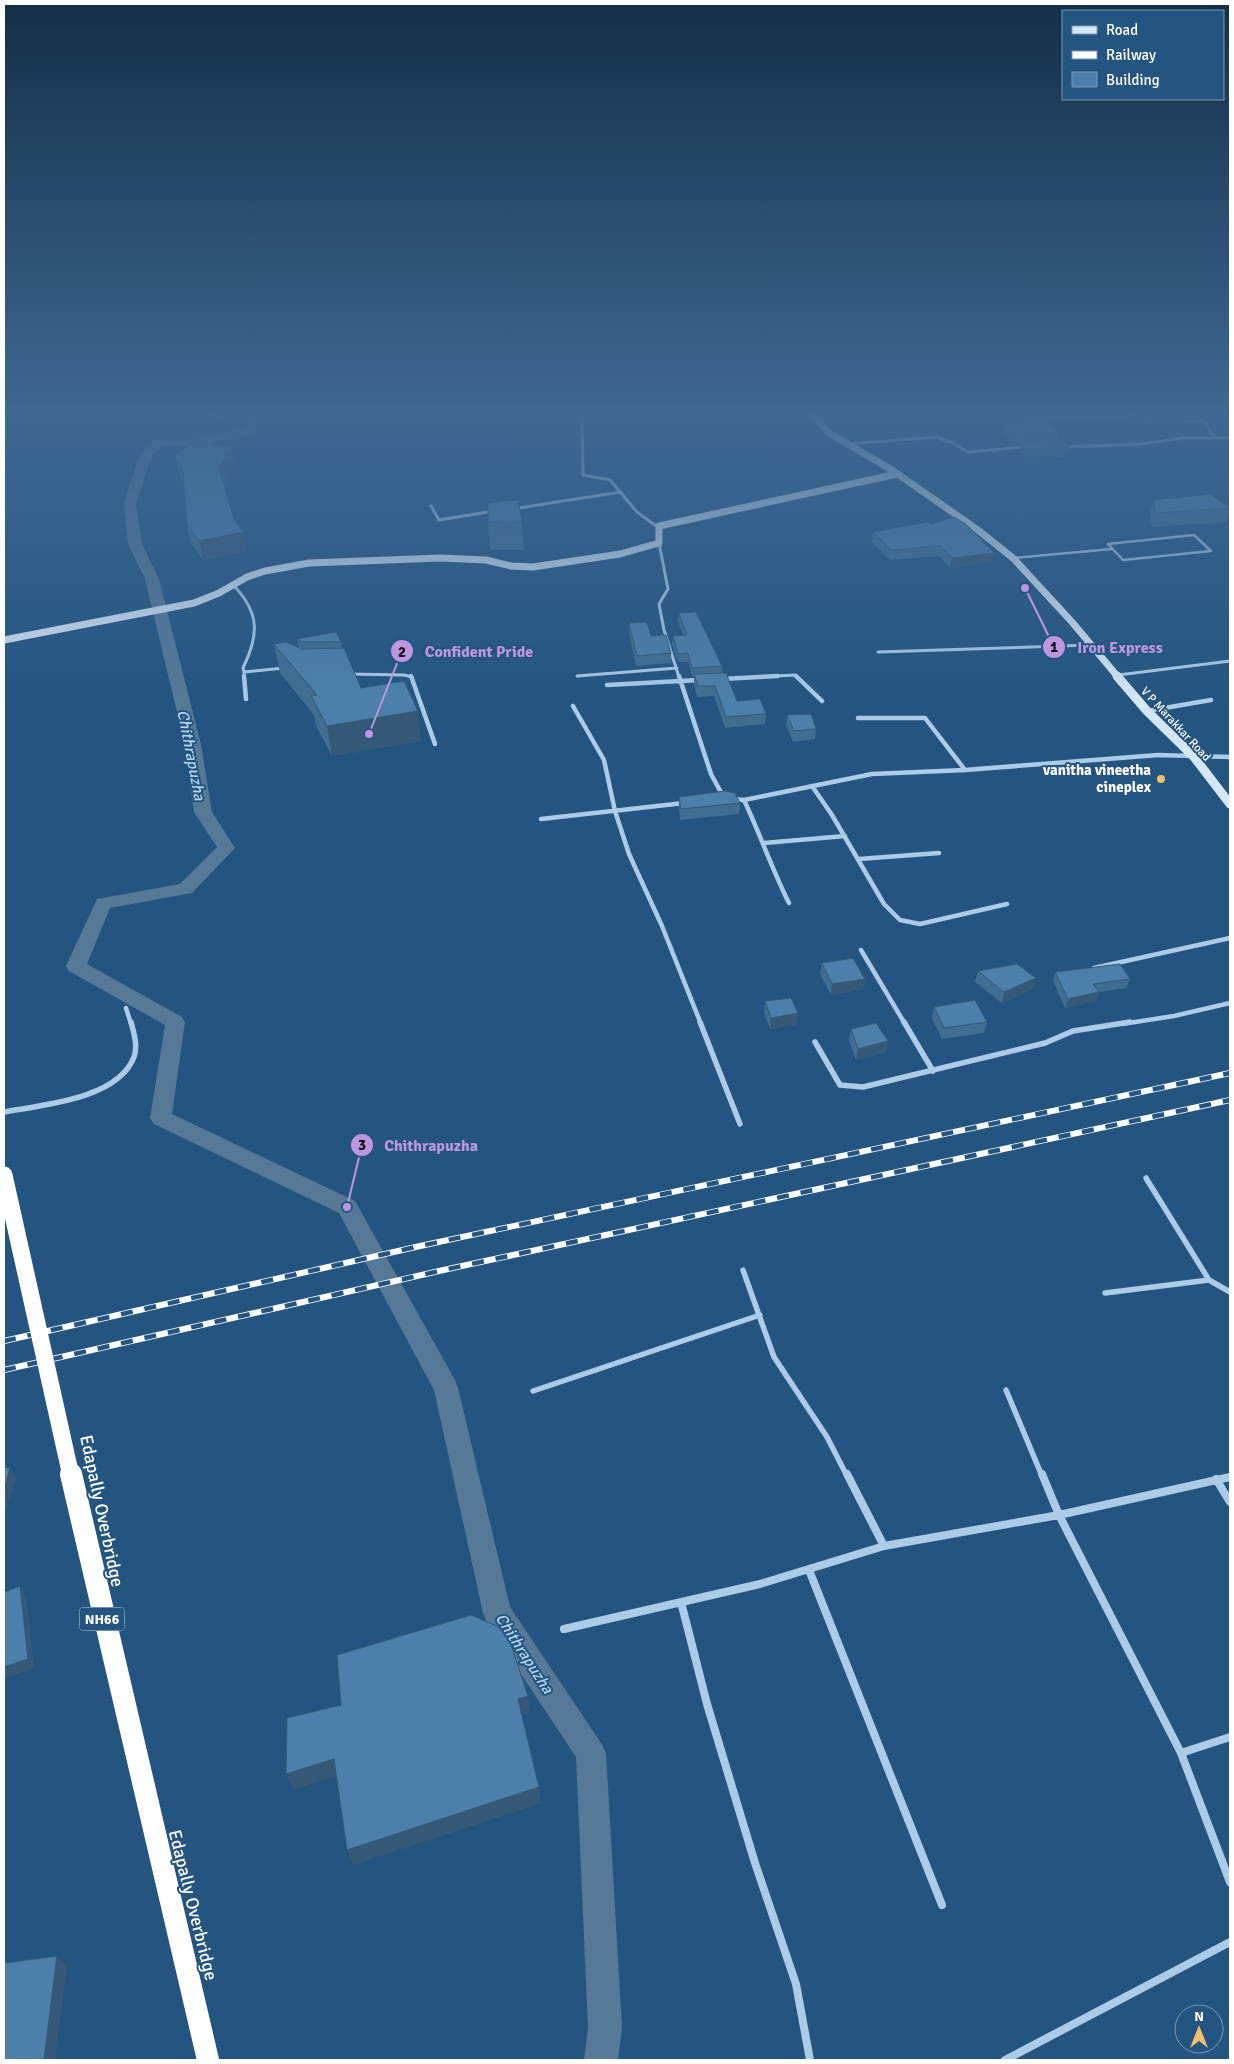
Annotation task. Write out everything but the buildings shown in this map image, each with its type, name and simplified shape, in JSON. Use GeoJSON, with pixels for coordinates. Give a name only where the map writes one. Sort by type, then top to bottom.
{"type":"FeatureCollection","features":[{"type":"Feature","properties":{"kind":"highway","name":"Edapally Overbridge"},"geometry":{"type":"LineString","coordinates":[[4,1175],[145,1804],[208,2060]]}},
{"type":"Feature","properties":{"kind":"street"},"geometry":{"type":"LineString","coordinates":[[431,507],[439,520],[497,511]]}},
{"type":"Feature","properties":{"kind":"street"},"geometry":{"type":"LineString","coordinates":[[507,509],[518,507]]}},
{"type":"Feature","properties":{"kind":"street"},"geometry":{"type":"LineString","coordinates":[[633,507],[659,528]]}},
{"type":"Feature","properties":{"kind":"street"},"geometry":{"type":"LineString","coordinates":[[659,528],[659,526],[674,522],[742,507]]}},
{"type":"Feature","properties":{"kind":"street","name":"V P Marakkar Road"},"geometry":{"type":"LineString","coordinates":[[945,507],[1013,558],[1072,622],[1147,712],[1194,757],[1230,804]]}},
{"type":"Feature","properties":{"kind":"street"},"geometry":{"type":"LineString","coordinates":[[659,528],[659,543],[668,589],[659,604],[664,630],[711,774],[724,798]]}},
{"type":"Feature","properties":{"kind":"street"},"geometry":{"type":"LineString","coordinates":[[4,640],[194,602],[234,586],[247,577],[265,571],[309,563],[440,558],[486,560],[511,566],[533,567],[620,554],[659,543]]}},
{"type":"Feature","properties":{"kind":"street"},"geometry":{"type":"LineString","coordinates":[[234,586],[248,599],[256,620],[256,630],[243,668],[246,699]]}},
{"type":"Feature","properties":{"kind":"street"},"geometry":{"type":"LineString","coordinates":[[878,652],[1091,645]]}},
{"type":"Feature","properties":{"kind":"street"},"geometry":{"type":"LineString","coordinates":[[1118,675],[1230,661]]}},
{"type":"Feature","properties":{"kind":"street"},"geometry":{"type":"LineString","coordinates":[[244,672],[292,668]]}},
{"type":"Feature","properties":{"kind":"street"},"geometry":{"type":"LineString","coordinates":[[577,676],[677,668]]}},
{"type":"Feature","properties":{"kind":"street"},"geometry":{"type":"LineString","coordinates":[[346,674],[412,676],[420,708],[434,744]]}},
{"type":"Feature","properties":{"kind":"street"},"geometry":{"type":"LineString","coordinates":[[719,679],[794,675],[822,701]]}},
{"type":"Feature","properties":{"kind":"street"},"geometry":{"type":"LineString","coordinates":[[607,685],[700,680]]}},
{"type":"Feature","properties":{"kind":"street"},"geometry":{"type":"LineString","coordinates":[[1147,712],[1211,700]]}},
{"type":"Feature","properties":{"kind":"street"},"geometry":{"type":"LineString","coordinates":[[572,706],[604,760],[615,811],[629,854],[662,926],[740,1124]]}},
{"type":"Feature","properties":{"kind":"street"},"geometry":{"type":"LineString","coordinates":[[858,718],[924,718],[965,770]]}},
{"type":"Feature","properties":{"kind":"street"},"geometry":{"type":"LineString","coordinates":[[714,800],[724,798],[744,800],[872,774],[965,770],[1158,755],[1230,757]]}},
{"type":"Feature","properties":{"kind":"street"},"geometry":{"type":"LineString","coordinates":[[812,786],[845,836],[884,904],[900,920],[920,924],[1007,904]]}},
{"type":"Feature","properties":{"kind":"street"},"geometry":{"type":"LineString","coordinates":[[744,800],[764,843],[774,873],[789,903]]}},
{"type":"Feature","properties":{"kind":"street"},"geometry":{"type":"LineString","coordinates":[[541,819],[694,802]]}},
{"type":"Feature","properties":{"kind":"street"},"geometry":{"type":"LineString","coordinates":[[764,843],[845,836]]}},
{"type":"Feature","properties":{"kind":"street"},"geometry":{"type":"LineString","coordinates":[[859,859],[939,853]]}},
{"type":"Feature","properties":{"kind":"street"},"geometry":{"type":"LineString","coordinates":[[1086,969],[1203,942],[1230,938]]}},
{"type":"Feature","properties":{"kind":"street"},"geometry":{"type":"LineString","coordinates":[[861,950],[933,1071]]}},
{"type":"Feature","properties":{"kind":"street"},"geometry":{"type":"LineString","coordinates":[[816,1042],[839,1083],[843,1086],[863,1087],[1045,1043],[1073,1031],[1174,1016],[1230,1003]]}},
{"type":"Feature","properties":{"kind":"street"},"geometry":{"type":"LineString","coordinates":[[4,1112],[93,1094],[121,1077],[135,1056],[134,1032],[126,1008]]}},
{"type":"Feature","properties":{"kind":"street"},"geometry":{"type":"LineString","coordinates":[[1146,1178],[1209,1280],[1230,1292]]}},
{"type":"Feature","properties":{"kind":"street"},"geometry":{"type":"LineString","coordinates":[[743,1270],[774,1357],[827,1437],[884,1546]]}},
{"type":"Feature","properties":{"kind":"street"},"geometry":{"type":"LineString","coordinates":[[1105,1293],[1209,1280]]}},
{"type":"Feature","properties":{"kind":"street"},"geometry":{"type":"LineString","coordinates":[[533,1391],[760,1315]]}},
{"type":"Feature","properties":{"kind":"street"},"geometry":{"type":"LineString","coordinates":[[1006,1390],[1059,1515],[1181,1753],[1230,1882]]}},
{"type":"Feature","properties":{"kind":"street"},"geometry":{"type":"LineString","coordinates":[[564,1628],[760,1584],[884,1546],[1059,1515],[1230,1477]]}},
{"type":"Feature","properties":{"kind":"street"},"geometry":{"type":"LineString","coordinates":[[1216,1479],[1230,1502]]}},
{"type":"Feature","properties":{"kind":"street"},"geometry":{"type":"LineString","coordinates":[[809,1570],[942,1905]]}},
{"type":"Feature","properties":{"kind":"street"},"geometry":{"type":"LineString","coordinates":[[680,1602],[707,1704],[755,1863],[796,1984],[810,2060]]}},
{"type":"Feature","properties":{"kind":"street"},"geometry":{"type":"LineString","coordinates":[[1181,1753],[1230,1737]]}},
{"type":"Feature","properties":{"kind":"street"},"geometry":{"type":"LineString","coordinates":[[1004,2060],[1230,1942]]}},
{"type":"Feature","properties":{"kind":"lane"},"geometry":{"type":"LineString","coordinates":[[1194,535],[1211,551],[1123,560],[1112,549],[1108,544],[1194,535]]}},
{"type":"Feature","properties":{"kind":"lane"},"geometry":{"type":"LineString","coordinates":[[1013,558],[1112,549]]}},
{"type":"Feature","properties":{"kind":"waterway","name":"Chithrapuzha"},"geometry":{"type":"LineString","coordinates":[[131,507],[135,544],[152,579],[193,745],[203,812],[226,848],[186,889],[103,903],[76,966],[175,1022],[161,1118],[347,1207],[446,1388],[497,1613],[591,1753],[605,2028],[601,2060]]}},
{"type":"Feature","properties":{"kind":"railway"},"geometry":{"type":"LineString","coordinates":[[4,1341],[420,1246],[1230,1073]]}},
{"type":"Feature","properties":{"kind":"railway"},"geometry":{"type":"LineString","coordinates":[[4,1370],[439,1271],[1230,1100]]}},
{"type":"Feature","properties":{"kind":"place","name":"Iron Express"},"geometry":{"type":"Point","coordinates":[1025,588]}},
{"type":"Feature","properties":{"kind":"place","name":"Confident Pride"},"geometry":{"type":"Point","coordinates":[369,734]}},
{"type":"Feature","properties":{"kind":"place","name":"vanitha vineetha cineplex"},"geometry":{"type":"Point","coordinates":[1161,779]}},
{"type":"Feature","properties":{"kind":"place","name":"Chithrapuzha"},"geometry":{"type":"Point","coordinates":[347,1207]}}]}
